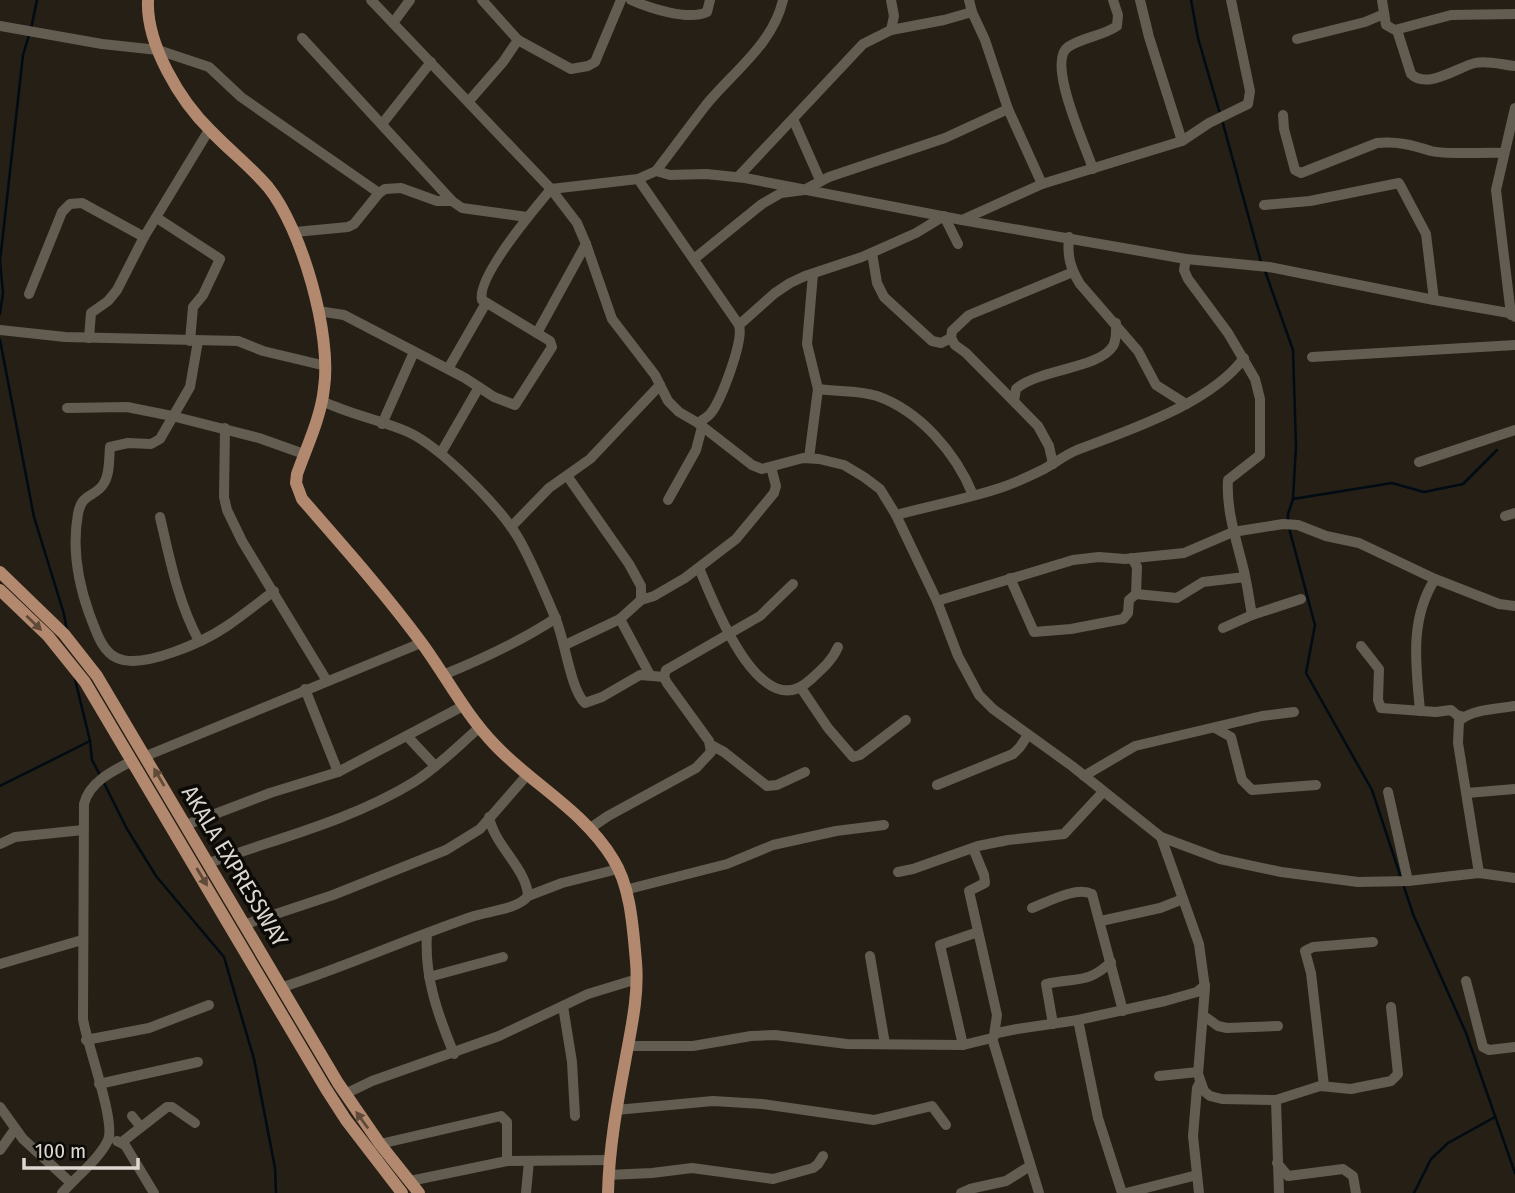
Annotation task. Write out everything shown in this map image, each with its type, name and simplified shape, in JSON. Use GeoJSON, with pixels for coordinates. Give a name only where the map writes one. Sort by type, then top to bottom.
{"type":"FeatureCollection","features":[{"type":"Feature","properties":{"kind":"main road"},"geometry":{"type":"LineString","coordinates":[[148,0],[149,26],[158,50],[188,104],[209,130],[268,187],[295,232],[318,311],[326,350],[322,401],[296,483],[302,499],[376,583],[463,706],[496,747],[589,829],[614,859],[618,869],[632,929],[637,979],[609,1160],[608,1193]]}},
{"type":"Feature","properties":{"kind":"main road","name":"AKALA EXPRESSWAY"},"geometry":{"type":"LineString","coordinates":[[0,572],[64,634],[71,654],[146,756],[186,825],[194,850],[209,863],[345,1094],[419,1193]]}},
{"type":"Feature","properties":{"kind":"main road","name":"AKALA EXPRESSWAY"},"geometry":{"type":"LineString","coordinates":[[0,590],[71,654],[87,677],[132,761],[194,850],[326,1089],[346,1120],[402,1193]]}},
{"type":"Feature","properties":{"kind":"street"},"geometry":{"type":"LineString","coordinates":[[371,0],[551,189],[577,223],[612,319],[673,407],[752,465],[762,469],[809,458],[844,465],[880,489],[896,515],[937,601],[958,656],[979,695],[993,709],[1161,837],[1220,859],[1281,872],[1358,882],[1413,881],[1479,873],[1515,878]]}},
{"type":"Feature","properties":{"kind":"street"},"geometry":{"type":"LineString","coordinates":[[393,23],[410,0]]}},
{"type":"Feature","properties":{"kind":"street"},"geometry":{"type":"LineString","coordinates":[[482,0],[518,40],[571,69],[595,62],[621,0]]}},
{"type":"Feature","properties":{"kind":"street"},"geometry":{"type":"LineString","coordinates":[[631,0],[659,10],[698,15],[707,12],[710,0]]}},
{"type":"Feature","properties":{"kind":"street"},"geometry":{"type":"LineString","coordinates":[[318,311],[344,314],[506,402],[517,404],[552,347],[550,341],[486,303],[481,297],[483,284],[527,217],[551,189],[638,178],[656,171],[708,104],[756,52],[771,30],[783,0]]}},
{"type":"Feature","properties":{"kind":"street"},"geometry":{"type":"LineString","coordinates":[[891,0],[894,16],[891,30]]}},
{"type":"Feature","properties":{"kind":"street"},"geometry":{"type":"LineString","coordinates":[[969,0],[1008,109],[1042,184]]}},
{"type":"Feature","properties":{"kind":"street"},"geometry":{"type":"LineString","coordinates":[[1093,169],[1064,89],[1060,63],[1067,48],[1117,26],[1118,15],[1113,0]]}},
{"type":"Feature","properties":{"kind":"street"},"geometry":{"type":"LineString","coordinates":[[1140,0],[1182,141]]}},
{"type":"Feature","properties":{"kind":"street"},"geometry":{"type":"LineString","coordinates":[[962,220],[1042,184],[1182,141],[1209,123],[1248,104],[1250,91],[1231,0]]}},
{"type":"Feature","properties":{"kind":"street"},"geometry":{"type":"LineString","coordinates":[[1382,0],[1386,25],[1397,30],[1451,15],[1515,14]]}},
{"type":"Feature","properties":{"kind":"street"},"geometry":{"type":"LineString","coordinates":[[738,177],[854,52],[873,37],[891,30],[972,12]]}},
{"type":"Feature","properties":{"kind":"street"},"geometry":{"type":"LineString","coordinates":[[1297,38],[1365,22],[1384,14]]}},
{"type":"Feature","properties":{"kind":"street"},"geometry":{"type":"LineString","coordinates":[[0,26],[102,44],[158,50],[209,67],[242,97],[379,193]]}},
{"type":"Feature","properties":{"kind":"street"},"geometry":{"type":"LineString","coordinates":[[1397,30],[1411,74],[1417,78],[1429,79],[1477,62],[1515,66]]}},
{"type":"Feature","properties":{"kind":"street"},"geometry":{"type":"LineString","coordinates":[[302,38],[453,201],[462,208],[527,217]]}},
{"type":"Feature","properties":{"kind":"street"},"geometry":{"type":"LineString","coordinates":[[468,101],[518,40]]}},
{"type":"Feature","properties":{"kind":"street"},"geometry":{"type":"LineString","coordinates":[[382,124],[431,62]]}},
{"type":"Feature","properties":{"kind":"street"},"geometry":{"type":"LineString","coordinates":[[656,171],[670,175],[738,177],[962,220],[1186,259],[1254,266],[1514,315],[1496,190],[1515,108]]}},
{"type":"Feature","properties":{"kind":"street"},"geometry":{"type":"LineString","coordinates":[[694,259],[762,204],[781,193],[804,190],[820,180],[945,138],[1008,109]]}},
{"type":"Feature","properties":{"kind":"street"},"geometry":{"type":"LineString","coordinates":[[1283,115],[1295,170],[1301,173],[1388,142],[1402,142],[1433,151],[1504,153]]}},
{"type":"Feature","properties":{"kind":"street"},"geometry":{"type":"LineString","coordinates":[[793,120],[820,180]]}},
{"type":"Feature","properties":{"kind":"street"},"geometry":{"type":"LineString","coordinates":[[89,338],[90,313],[113,296],[144,237],[209,130]]}},
{"type":"Feature","properties":{"kind":"street"},"geometry":{"type":"LineString","coordinates":[[638,178],[739,325],[741,332],[737,356],[711,413],[700,425],[696,450],[668,500]]}},
{"type":"Feature","properties":{"kind":"street"},"geometry":{"type":"LineString","coordinates":[[1264,205],[1310,201],[1399,183],[1426,234],[1434,300]]}},
{"type":"Feature","properties":{"kind":"street"},"geometry":{"type":"LineString","coordinates":[[295,232],[348,227],[385,189],[401,188],[437,201],[453,201]]}},
{"type":"Feature","properties":{"kind":"street"},"geometry":{"type":"LineString","coordinates":[[29,294],[62,212],[70,204],[82,203],[144,237]]}},
{"type":"Feature","properties":{"kind":"street"},"geometry":{"type":"LineString","coordinates":[[944,216],[958,244]]}},
{"type":"Feature","properties":{"kind":"street"},"geometry":{"type":"LineString","coordinates":[[739,325],[775,293],[813,274],[872,253],[916,233],[944,216]]}},
{"type":"Feature","properties":{"kind":"street"},"geometry":{"type":"LineString","coordinates":[[157,218],[220,259],[193,307],[194,341],[190,387],[157,442],[120,443],[110,447],[106,481],[80,503],[75,537],[77,568],[85,600],[97,634],[107,650],[116,658],[140,660],[166,654],[199,641],[226,627],[274,591]]}},
{"type":"Feature","properties":{"kind":"street"},"geometry":{"type":"LineString","coordinates":[[1069,237],[1067,251],[1073,272],[1098,307],[1116,323],[1138,351],[1156,385],[1186,404]]}},
{"type":"Feature","properties":{"kind":"street"},"geometry":{"type":"LineString","coordinates":[[537,333],[586,244]]}},
{"type":"Feature","properties":{"kind":"street"},"geometry":{"type":"LineString","coordinates":[[872,253],[877,283],[884,297],[932,341],[941,343],[951,338]]}},
{"type":"Feature","properties":{"kind":"street"},"geometry":{"type":"LineString","coordinates":[[1186,259],[1184,270],[1188,279],[1244,358],[1255,379],[1259,399],[1261,449],[1256,459],[1228,480],[1233,532],[1252,615]]}},
{"type":"Feature","properties":{"kind":"street"},"geometry":{"type":"LineString","coordinates":[[1053,464],[1044,436],[1014,401],[955,345],[951,338],[952,331],[970,315],[1073,272]]}},
{"type":"Feature","properties":{"kind":"street"},"geometry":{"type":"LineString","coordinates":[[809,458],[818,389],[807,344],[813,274]]}},
{"type":"Feature","properties":{"kind":"street"},"geometry":{"type":"LineString","coordinates":[[449,369],[486,303]]}},
{"type":"Feature","properties":{"kind":"street"},"geometry":{"type":"LineString","coordinates":[[1014,401],[1016,389],[1021,385],[1085,363],[1112,348],[1116,340],[1116,323]]}},
{"type":"Feature","properties":{"kind":"street"},"geometry":{"type":"LineString","coordinates":[[0,330],[89,338],[244,342],[263,351],[326,366]]}},
{"type":"Feature","properties":{"kind":"street"},"geometry":{"type":"LineString","coordinates":[[1312,357],[1515,345]]}},
{"type":"Feature","properties":{"kind":"street"},"geometry":{"type":"LineString","coordinates":[[382,424],[414,352]]}},
{"type":"Feature","properties":{"kind":"street"},"geometry":{"type":"LineString","coordinates":[[896,515],[1000,488],[1053,464],[1074,451],[1113,438],[1186,404],[1221,380],[1244,358]]}},
{"type":"Feature","properties":{"kind":"street"},"geometry":{"type":"LineString","coordinates":[[512,527],[549,488],[590,459],[660,385]]}},
{"type":"Feature","properties":{"kind":"street"},"geometry":{"type":"LineString","coordinates":[[440,453],[479,387]]}},
{"type":"Feature","properties":{"kind":"street"},"geometry":{"type":"LineString","coordinates":[[818,389],[863,393],[903,407],[954,458],[964,472],[973,495]]}},
{"type":"Feature","properties":{"kind":"street"},"geometry":{"type":"LineString","coordinates":[[322,401],[408,432],[440,453],[461,471],[512,527],[556,618],[572,677],[586,703],[602,697],[632,678],[650,675],[664,677],[706,735],[711,752],[696,768],[607,816],[589,829]]}},
{"type":"Feature","properties":{"kind":"street"},"geometry":{"type":"LineString","coordinates":[[67,408],[127,407],[225,428],[304,454]]}},
{"type":"Feature","properties":{"kind":"street"},"geometry":{"type":"LineString","coordinates":[[225,428],[224,497],[227,510],[242,541],[327,681]]}},
{"type":"Feature","properties":{"kind":"street"},"geometry":{"type":"LineString","coordinates":[[1419,462],[1515,430]]}},
{"type":"Feature","properties":{"kind":"street"},"geometry":{"type":"LineString","coordinates":[[565,645],[620,619],[641,600],[670,588],[736,539],[771,499],[776,486],[771,467]]}},
{"type":"Feature","properties":{"kind":"street"},"geometry":{"type":"LineString","coordinates":[[568,477],[629,564],[641,586],[641,600]]}},
{"type":"Feature","properties":{"kind":"street"},"geometry":{"type":"LineString","coordinates":[[160,517],[180,598],[187,620],[199,641]]}},
{"type":"Feature","properties":{"kind":"street"},"geometry":{"type":"LineString","coordinates":[[937,601],[1073,560],[1099,557],[1132,558],[1184,552],[1233,532],[1283,524],[1359,543],[1435,579],[1499,604],[1515,606]]}},
{"type":"Feature","properties":{"kind":"street"},"geometry":{"type":"LineString","coordinates":[[1132,558],[1137,567],[1136,594]]}},
{"type":"Feature","properties":{"kind":"street"},"geometry":{"type":"LineString","coordinates":[[699,568],[728,634],[746,661],[769,684],[782,691],[801,688],[833,658],[838,647]]}},
{"type":"Feature","properties":{"kind":"street"},"geometry":{"type":"LineString","coordinates":[[1010,578],[1034,632],[1071,629],[1123,619],[1128,613],[1129,600],[1136,594],[1177,598],[1203,582],[1245,577]]}},
{"type":"Feature","properties":{"kind":"street"},"geometry":{"type":"LineString","coordinates":[[1420,711],[1415,633],[1424,596],[1435,579]]}},
{"type":"Feature","properties":{"kind":"street"},"geometry":{"type":"LineString","coordinates":[[664,677],[668,667],[760,616],[793,584]]}},
{"type":"Feature","properties":{"kind":"street"},"geometry":{"type":"LineString","coordinates":[[1223,628],[1301,599]]}},
{"type":"Feature","properties":{"kind":"street"},"geometry":{"type":"LineString","coordinates":[[443,675],[485,658],[556,618]]}},
{"type":"Feature","properties":{"kind":"street"},"geometry":{"type":"LineString","coordinates":[[620,619],[650,675]]}},
{"type":"Feature","properties":{"kind":"street"},"geometry":{"type":"LineString","coordinates":[[146,756],[421,643]]}},
{"type":"Feature","properties":{"kind":"street"},"geometry":{"type":"LineString","coordinates":[[1361,646],[1380,669],[1378,700],[1381,708],[1451,710],[1460,718]]}},
{"type":"Feature","properties":{"kind":"street"},"geometry":{"type":"LineString","coordinates":[[801,688],[828,728],[853,757],[860,755],[906,720]]}},
{"type":"Feature","properties":{"kind":"street"},"geometry":{"type":"LineString","coordinates":[[305,689],[338,772]]}},
{"type":"Feature","properties":{"kind":"street"},"geometry":{"type":"LineString","coordinates":[[186,825],[270,793],[338,772],[463,706]]}},
{"type":"Feature","properties":{"kind":"street"},"geometry":{"type":"LineString","coordinates":[[1460,718],[1515,706]]}},
{"type":"Feature","properties":{"kind":"street"},"geometry":{"type":"LineString","coordinates":[[1084,776],[1135,746],[1262,716],[1294,712]]}},
{"type":"Feature","properties":{"kind":"street"},"geometry":{"type":"LineString","coordinates":[[1460,718],[1458,743],[1479,873]]}},
{"type":"Feature","properties":{"kind":"street"},"geometry":{"type":"LineString","coordinates":[[209,863],[335,821],[411,783],[480,727]]}},
{"type":"Feature","properties":{"kind":"street"},"geometry":{"type":"LineString","coordinates":[[1214,728],[1231,737],[1242,780],[1252,790],[1316,785]]}},
{"type":"Feature","properties":{"kind":"street"},"geometry":{"type":"LineString","coordinates":[[937,785],[1013,754],[1028,735]]}},
{"type":"Feature","properties":{"kind":"street"},"geometry":{"type":"LineString","coordinates":[[407,736],[435,766]]}},
{"type":"Feature","properties":{"kind":"street"},"geometry":{"type":"LineString","coordinates":[[711,745],[767,786],[777,785],[805,772]]}},
{"type":"Feature","properties":{"kind":"street"},"geometry":{"type":"LineString","coordinates":[[62,1193],[108,1140],[110,1121],[86,1040],[82,1009],[83,830],[86,794],[100,780],[132,761]]}},
{"type":"Feature","properties":{"kind":"street"},"geometry":{"type":"LineString","coordinates":[[246,924],[333,895],[446,850],[480,829],[528,774]]}},
{"type":"Feature","properties":{"kind":"street"},"geometry":{"type":"LineString","coordinates":[[1467,793],[1515,789]]}},
{"type":"Feature","properties":{"kind":"street"},"geometry":{"type":"LineString","coordinates":[[898,872],[973,848],[1008,840],[1064,834],[1103,792]]}},
{"type":"Feature","properties":{"kind":"street"},"geometry":{"type":"LineString","coordinates":[[1388,792],[1413,881]]}},
{"type":"Feature","properties":{"kind":"street"},"geometry":{"type":"LineString","coordinates":[[489,817],[497,838],[524,881],[528,896]]}},
{"type":"Feature","properties":{"kind":"street"},"geometry":{"type":"LineString","coordinates":[[625,890],[727,864],[773,845],[836,831],[884,825]]}},
{"type":"Feature","properties":{"kind":"street"},"geometry":{"type":"LineString","coordinates":[[0,844],[15,837],[83,830]]}},
{"type":"Feature","properties":{"kind":"street"},"geometry":{"type":"LineString","coordinates":[[1161,837],[1199,944],[1204,1016],[1193,1136],[1199,1193]]}},
{"type":"Feature","properties":{"kind":"street"},"geometry":{"type":"LineString","coordinates":[[973,848],[985,875],[983,885],[969,891],[997,1015],[993,1037],[1039,1193]]}},
{"type":"Feature","properties":{"kind":"street"},"geometry":{"type":"LineString","coordinates":[[283,987],[335,970],[378,951],[474,916],[516,904],[526,900],[528,896],[562,883],[618,869]]}},
{"type":"Feature","properties":{"kind":"street"},"geometry":{"type":"LineString","coordinates":[[1032,908],[1074,893],[1088,891],[1092,894],[1101,920],[1122,1011]]}},
{"type":"Feature","properties":{"kind":"street"},"geometry":{"type":"LineString","coordinates":[[1101,920],[1160,908],[1183,899]]}},
{"type":"Feature","properties":{"kind":"street"},"geometry":{"type":"LineString","coordinates":[[964,1045],[940,945],[978,932]]}},
{"type":"Feature","properties":{"kind":"street"},"geometry":{"type":"LineString","coordinates":[[428,934],[425,959],[442,1024],[454,1054]]}},
{"type":"Feature","properties":{"kind":"street"},"geometry":{"type":"LineString","coordinates":[[0,964],[82,940]]}},
{"type":"Feature","properties":{"kind":"street"},"geometry":{"type":"LineString","coordinates":[[1324,1086],[1313,991],[1305,951],[1324,945],[1373,942]]}},
{"type":"Feature","properties":{"kind":"street"},"geometry":{"type":"LineString","coordinates":[[429,977],[503,957]]}},
{"type":"Feature","properties":{"kind":"street"},"geometry":{"type":"LineString","coordinates":[[870,957],[886,1044]]}},
{"type":"Feature","properties":{"kind":"street"},"geometry":{"type":"LineString","coordinates":[[1053,1024],[1046,984],[1091,978],[1111,962]]}},
{"type":"Feature","properties":{"kind":"street"},"geometry":{"type":"LineString","coordinates":[[345,1094],[372,1081],[499,1037],[588,994],[637,979]]}},
{"type":"Feature","properties":{"kind":"street"},"geometry":{"type":"LineString","coordinates":[[1466,981],[1483,1047],[1489,1050],[1515,1047]]}},
{"type":"Feature","properties":{"kind":"street"},"geometry":{"type":"LineString","coordinates":[[628,1046],[693,1046],[751,1036],[775,1035],[828,1043],[964,1045],[1017,1029],[1122,1011],[1202,991]]}},
{"type":"Feature","properties":{"kind":"street"},"geometry":{"type":"LineString","coordinates":[[86,1040],[149,1028],[209,1005]]}},
{"type":"Feature","properties":{"kind":"street"},"geometry":{"type":"LineString","coordinates":[[563,1006],[570,1048],[575,1116]]}},
{"type":"Feature","properties":{"kind":"street"},"geometry":{"type":"LineString","coordinates":[[1196,1097],[1209,1095],[1222,1099],[1276,1100],[1324,1086],[1351,1089],[1391,1082],[1398,1074],[1391,1007]]}},
{"type":"Feature","properties":{"kind":"street"},"geometry":{"type":"LineString","coordinates":[[1204,1016],[1218,1026],[1227,1028],[1278,1026]]}},
{"type":"Feature","properties":{"kind":"street"},"geometry":{"type":"LineString","coordinates":[[1078,1020],[1098,1118],[1124,1193],[1197,1175]]}},
{"type":"Feature","properties":{"kind":"street"},"geometry":{"type":"LineString","coordinates":[[99,1084],[198,1062]]}},
{"type":"Feature","properties":{"kind":"street"},"geometry":{"type":"LineString","coordinates":[[1159,1076],[1199,1077]]}},
{"type":"Feature","properties":{"kind":"street"},"geometry":{"type":"LineString","coordinates":[[1199,1077],[1209,1095]]}},
{"type":"Feature","properties":{"kind":"street"},"geometry":{"type":"LineString","coordinates":[[1276,1100],[1279,1193]]}},
{"type":"Feature","properties":{"kind":"street"},"geometry":{"type":"LineString","coordinates":[[616,1110],[713,1101],[762,1104],[874,1120],[932,1106],[946,1125]]}},
{"type":"Feature","properties":{"kind":"street"},"geometry":{"type":"LineString","coordinates":[[0,1107],[35,1151],[71,1182]]}},
{"type":"Feature","properties":{"kind":"street"},"geometry":{"type":"LineString","coordinates":[[122,1142],[164,1108],[170,1107],[194,1123]]}},
{"type":"Feature","properties":{"kind":"street"},"geometry":{"type":"LineString","coordinates":[[132,1116],[141,1126]]}},
{"type":"Feature","properties":{"kind":"street"},"geometry":{"type":"LineString","coordinates":[[380,1144],[501,1116],[508,1122],[508,1161]]}},
{"type":"Feature","properties":{"kind":"street"},"geometry":{"type":"LineString","coordinates":[[0,1150],[15,1129]]}},
{"type":"Feature","properties":{"kind":"street"},"geometry":{"type":"LineString","coordinates":[[108,1140],[122,1142],[154,1193]]}},
{"type":"Feature","properties":{"kind":"street"},"geometry":{"type":"LineString","coordinates":[[608,1175],[692,1168],[773,1179],[813,1168],[822,1156]]}},
{"type":"Feature","properties":{"kind":"street"},"geometry":{"type":"LineString","coordinates":[[410,1181],[508,1161],[609,1160]]}},
{"type":"Feature","properties":{"kind":"street"},"geometry":{"type":"LineString","coordinates":[[526,1193],[528,1161]]}},
{"type":"Feature","properties":{"kind":"street"},"geometry":{"type":"LineString","coordinates":[[1277,1163],[1288,1176],[1342,1168],[1353,1176],[1356,1193]]}},
{"type":"Feature","properties":{"kind":"street"},"geometry":{"type":"LineString","coordinates":[[961,1193],[1006,1181],[1030,1166]]}},
{"type":"Feature","properties":{"kind":"waterway"},"geometry":{"type":"LineString","coordinates":[[31,29],[37,0]]}},
{"type":"Feature","properties":{"kind":"waterway"},"geometry":{"type":"LineString","coordinates":[[1191,0],[1198,38],[1220,114]]}},
{"type":"Feature","properties":{"kind":"waterway"},"geometry":{"type":"LineString","coordinates":[[0,261],[23,55],[29,35]]}},
{"type":"Feature","properties":{"kind":"waterway"},"geometry":{"type":"LineString","coordinates":[[1222,120],[1261,262]]}},
{"type":"Feature","properties":{"kind":"waterway"},"geometry":{"type":"LineString","coordinates":[[0,261],[3,293],[0,314]]}},
{"type":"Feature","properties":{"kind":"waterway"},"geometry":{"type":"LineString","coordinates":[[1264,268],[1293,350],[1296,446],[1293,499],[1288,521]]}},
{"type":"Feature","properties":{"kind":"waterway"},"geometry":{"type":"LineString","coordinates":[[0,340],[34,517],[67,631]]}},
{"type":"Feature","properties":{"kind":"waterway"},"geometry":{"type":"LineString","coordinates":[[1293,499],[1392,483],[1424,492],[1463,484],[1497,450]]}},
{"type":"Feature","properties":{"kind":"waterway"},"geometry":{"type":"LineString","coordinates":[[1289,528],[1315,625],[1306,673],[1372,790],[1413,914],[1466,1033],[1515,1173]]}},
{"type":"Feature","properties":{"kind":"waterway"},"geometry":{"type":"LineString","coordinates":[[75,679],[92,760],[101,777]]}},
{"type":"Feature","properties":{"kind":"waterway"},"geometry":{"type":"LineString","coordinates":[[0,786],[90,741]]}},
{"type":"Feature","properties":{"kind":"waterway"},"geometry":{"type":"LineString","coordinates":[[104,783],[127,829],[156,876],[224,957],[254,1059],[275,1168],[276,1193]]}},
{"type":"Feature","properties":{"kind":"waterway"},"geometry":{"type":"LineString","coordinates":[[1414,1193],[1431,1159],[1448,1143],[1495,1117]]}}]}
